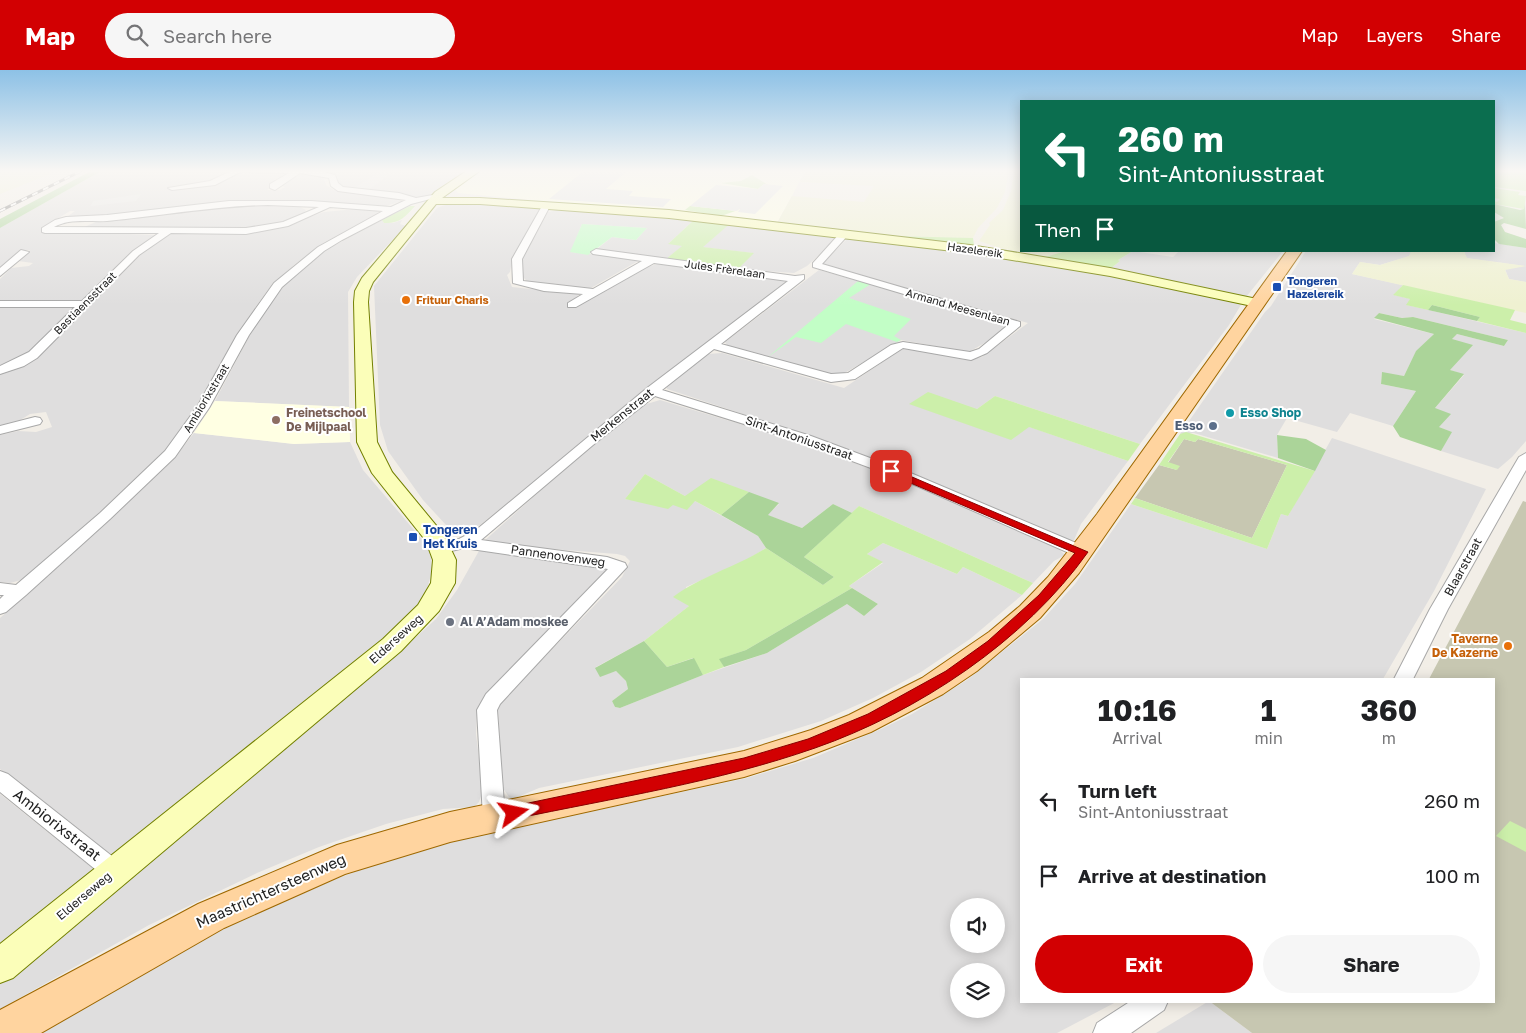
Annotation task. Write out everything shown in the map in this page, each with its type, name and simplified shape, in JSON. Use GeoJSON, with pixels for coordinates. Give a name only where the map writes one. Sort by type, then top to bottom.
{"type":"FeatureCollection","features":[{"type":"Feature","properties":{"kind":"main road"},"geometry":{"type":"LineString","coordinates":[[416,215],[367,281],[362,291],[365,431],[370,451],[383,476],[453,545]]}},
{"type":"Feature","properties":{"kind":"main road","name":"Hazelereik"},"geometry":{"type":"LineString","coordinates":[[677,215],[844,234],[1049,261],[1257,303]]}},
{"type":"Feature","properties":{"kind":"main road","name":"Maastrichtersteenweg"},"geometry":{"type":"LineString","coordinates":[[0,1033],[162,942],[252,896],[337,861],[407,838],[494,817],[744,764],[812,743],[866,722],[934,684],[993,644],[1044,598],[1082,552],[1294,252]]}},
{"type":"Feature","properties":{"kind":"main road","name":"Elderseweg"},"geometry":{"type":"LineString","coordinates":[[0,966],[408,631],[432,605],[439,593],[453,545]]}},
{"type":"Feature","properties":{"kind":"street"},"geometry":{"type":"LineString","coordinates":[[64,220],[61,219],[66,215]]}},
{"type":"Feature","properties":{"kind":"street"},"geometry":{"type":"LineString","coordinates":[[132,215],[88,220],[64,220],[45,230],[168,231],[259,229],[284,224],[306,215]]}},
{"type":"Feature","properties":{"kind":"street","name":"Ambiorixstraat"},"geometry":{"type":"LineString","coordinates":[[0,608],[105,516],[170,454],[203,408],[243,335],[278,284],[320,249],[384,215]]}},
{"type":"Feature","properties":{"kind":"street"},"geometry":{"type":"LineString","coordinates":[[541,215],[516,259],[518,283],[538,288],[593,292]]}},
{"type":"Feature","properties":{"kind":"street"},"geometry":{"type":"LineString","coordinates":[[69,231],[88,220]]}},
{"type":"Feature","properties":{"kind":"street","name":"Bastiaensstraat"},"geometry":{"type":"LineString","coordinates":[[0,370],[20,363],[33,355],[136,253],[168,231]]}},
{"type":"Feature","properties":{"kind":"street","name":"Armand Meesenlaan"},"geometry":{"type":"LineString","coordinates":[[712,345],[831,378],[842,378],[851,376],[895,347],[903,345],[965,356],[977,355],[1016,324],[1008,320],[813,267],[844,234]]}},
{"type":"Feature","properties":{"kind":"street"},"geometry":{"type":"LineString","coordinates":[[4,269],[24,252]]}},
{"type":"Feature","properties":{"kind":"street","name":"Jules Frèrelaan"},"geometry":{"type":"LineString","coordinates":[[596,252],[798,278]]}},
{"type":"Feature","properties":{"kind":"street"},"geometry":{"type":"LineString","coordinates":[[572,305],[653,259]]}},
{"type":"Feature","properties":{"kind":"street"},"geometry":{"type":"LineString","coordinates":[[4,269],[24,265]]}},
{"type":"Feature","properties":{"kind":"street","name":"Merkenstraat"},"geometry":{"type":"LineString","coordinates":[[453,545],[482,533],[580,448],[798,278]]}},
{"type":"Feature","properties":{"kind":"street"},"geometry":{"type":"LineString","coordinates":[[0,304],[84,304]]}},
{"type":"Feature","properties":{"kind":"street","name":"Sint-Antoniusstraat"},"geometry":{"type":"LineString","coordinates":[[651,391],[806,439],[916,481],[1082,552]]}},
{"type":"Feature","properties":{"kind":"street"},"geometry":{"type":"LineString","coordinates":[[0,430],[35,421]]}},
{"type":"Feature","properties":{"kind":"street","name":"Blaarstraat"},"geometry":{"type":"LineString","coordinates":[[1404,678],[1444,601],[1526,457]]}},
{"type":"Feature","properties":{"kind":"street","name":"Pannenovenweg"},"geometry":{"type":"LineString","coordinates":[[453,545],[607,562],[619,567],[493,699],[487,710],[494,817]]}},
{"type":"Feature","properties":{"kind":"street"},"geometry":{"type":"LineString","coordinates":[[0,589],[20,591]]}},
{"type":"Feature","properties":{"kind":"street","name":"Ambiorixstraat"},"geometry":{"type":"LineString","coordinates":[[0,780],[114,871]]}},
{"type":"Feature","properties":{"kind":"street"},"geometry":{"type":"LineString","coordinates":[[1107,1033],[1152,1003]]}},
{"type":"Feature","properties":{"kind":"shaded area"},"geometry":{"type":"Polygon","coordinates":[[[23,215],[64,215],[42,228],[41,231],[158,235],[82,300],[0,302],[0,279],[11,268],[29,266],[33,263],[18,261],[30,250],[21,250],[0,269],[0,228],[23,215]]]}},
{"type":"Feature","properties":{"kind":"shaded area"},"geometry":{"type":"Polygon","coordinates":[[[70,215],[121,215],[100,217],[67,217],[70,215]]]}},
{"type":"Feature","properties":{"kind":"shaded area"},"geometry":{"type":"Polygon","coordinates":[[[144,215],[301,215],[283,222],[254,228],[82,228],[98,221],[144,215]]]}},
{"type":"Feature","properties":{"kind":"shaded area"},"geometry":{"type":"Polygon","coordinates":[[[315,215],[378,215],[323,243],[294,265],[267,291],[238,333],[189,419],[168,448],[133,484],[25,579],[10,583],[0,582],[0,435],[18,431],[36,432],[52,427],[46,412],[30,414],[17,422],[0,426],[0,372],[36,358],[146,249],[170,234],[282,226],[315,215]]]}},
{"type":"Feature","properties":{"kind":"shaded area"},"geometry":{"type":"Polygon","coordinates":[[[431,215],[537,215],[513,256],[510,272],[507,275],[512,287],[579,294],[570,305],[647,267],[661,263],[780,279],[787,283],[700,348],[480,525],[472,528],[457,528],[446,525],[423,500],[388,451],[380,425],[374,286],[431,215]]]}},
{"type":"Feature","properties":{"kind":"shaded area"},"geometry":{"type":"Polygon","coordinates":[[[546,215],[650,215],[696,218],[669,243],[683,246],[666,259],[597,249],[612,237],[636,240],[647,228],[582,224],[571,252],[628,258],[638,261],[591,288],[569,288],[528,282],[523,277],[523,258],[546,215]]]}},
{"type":"Feature","properties":{"kind":"shaded area"},"geometry":{"type":"Polygon","coordinates":[[[691,215],[781,215],[777,223],[691,215]]]}},
{"type":"Feature","properties":{"kind":"shaded area"},"geometry":{"type":"Polygon","coordinates":[[[781,215],[990,215],[978,228],[973,238],[892,236],[777,223],[781,215]]]}},
{"type":"Feature","properties":{"kind":"shaded area"},"geometry":{"type":"Polygon","coordinates":[[[998,215],[1020,215],[1020,252],[979,241],[990,225],[989,223],[998,215]]]}},
{"type":"Feature","properties":{"kind":"shaded area"},"geometry":{"type":"Polygon","coordinates":[[[382,220],[384,223],[393,223],[402,220],[400,224],[406,226],[357,277],[348,292],[349,407],[215,401],[253,329],[273,298],[290,278],[322,252],[382,220]]]}},
{"type":"Feature","properties":{"kind":"shaded area"},"geometry":{"type":"Polygon","coordinates":[[[732,222],[834,236],[837,238],[807,266],[794,273],[738,269],[753,253],[702,247],[732,222]]]}},
{"type":"Feature","properties":{"kind":"shaded area"},"geometry":{"type":"Polygon","coordinates":[[[852,238],[1050,263],[1242,303],[1229,325],[1140,444],[995,396],[977,409],[1128,461],[1081,524],[1074,540],[1067,540],[927,480],[831,443],[667,389],[667,386],[708,354],[722,353],[844,388],[902,349],[921,350],[967,360],[982,357],[1028,323],[823,263],[847,239],[852,238]]]}},
{"type":"Feature","properties":{"kind":"shaded area"},"geometry":{"type":"Polygon","coordinates":[[[1495,243],[1526,248],[1526,282],[1509,279],[1505,269],[1524,266],[1466,258],[1464,252],[1495,252],[1495,243]]]}},
{"type":"Feature","properties":{"kind":"shaded area"},"geometry":{"type":"Polygon","coordinates":[[[1020,252],[1062,252],[1045,257],[1020,252]]]}},
{"type":"Feature","properties":{"kind":"shaded area"},"geometry":{"type":"Polygon","coordinates":[[[1131,252],[1173,257],[1178,252],[1282,252],[1246,297],[1110,269],[1120,261],[1118,260],[1131,252]]]}},
{"type":"Feature","properties":{"kind":"shaded area"},"geometry":{"type":"Polygon","coordinates":[[[1305,252],[1411,252],[1410,256],[1380,265],[1360,262],[1352,274],[1403,285],[1394,295],[1411,299],[1407,305],[1526,333],[1526,441],[1498,469],[1441,451],[1451,432],[1439,427],[1435,408],[1464,375],[1450,370],[1452,339],[1457,334],[1504,346],[1508,340],[1413,317],[1402,318],[1379,313],[1374,319],[1434,334],[1416,352],[1404,376],[1382,373],[1381,384],[1416,391],[1393,426],[1350,413],[1337,432],[1287,418],[1277,435],[1278,458],[1194,433],[1180,434],[1271,306],[1305,252]]]}},
{"type":"Feature","properties":{"kind":"shaded area"},"geometry":{"type":"Polygon","coordinates":[[[1411,252],[1464,252],[1467,258],[1526,266],[1505,270],[1509,279],[1526,282],[1526,313],[1352,274],[1360,262],[1380,265],[1409,256],[1411,252]]]}},
{"type":"Feature","properties":{"kind":"shaded area"},"geometry":{"type":"Polygon","coordinates":[[[819,270],[1007,324],[993,338],[969,352],[901,340],[843,374],[835,375],[727,345],[725,342],[819,270]]]}},
{"type":"Feature","properties":{"kind":"shaded area"},"geometry":{"type":"Polygon","coordinates":[[[0,305],[73,306],[75,308],[26,355],[0,366],[0,305]]]}},
{"type":"Feature","properties":{"kind":"shaded area"},"geometry":{"type":"Polygon","coordinates":[[[660,400],[790,439],[922,488],[1056,546],[1065,555],[1054,561],[1033,583],[859,506],[852,513],[833,504],[802,528],[767,515],[779,504],[685,496],[645,474],[625,499],[673,505],[695,501],[758,536],[766,548],[745,561],[686,587],[689,606],[644,641],[596,667],[600,676],[616,671],[626,681],[628,689],[612,701],[615,707],[620,708],[703,675],[767,653],[847,604],[864,616],[878,604],[849,586],[883,563],[867,554],[883,543],[957,574],[963,567],[1022,595],[970,639],[921,672],[873,698],[821,721],[738,747],[539,788],[513,799],[509,797],[502,787],[498,710],[501,702],[622,577],[630,561],[625,556],[617,554],[483,542],[577,458],[640,406],[660,400]]]}},
{"type":"Feature","properties":{"kind":"shaded area","name":"Freinetschool De Mijlpaal"},"geometry":{"type":"Polygon","coordinates":[[[215,401],[349,407],[350,442],[294,444],[194,433],[215,401]]]}},
{"type":"Feature","properties":{"kind":"shaded area"},"geometry":{"type":"Polygon","coordinates":[[[194,433],[294,444],[350,442],[363,470],[426,544],[431,556],[432,571],[427,589],[416,610],[383,640],[113,855],[97,845],[0,769],[0,618],[172,461],[194,433]]]}},
{"type":"Feature","properties":{"kind":"shaded area"},"geometry":{"type":"Polygon","coordinates":[[[1332,438],[1486,489],[1434,591],[1384,678],[1020,678],[1020,1003],[1114,1003],[1057,1033],[42,1033],[125,981],[243,918],[295,894],[360,870],[462,839],[747,778],[813,758],[912,714],[967,680],[1043,619],[1075,584],[1131,504],[1267,549],[1281,514],[1288,516],[1332,438]]]}},
{"type":"Feature","properties":{"kind":"shaded area"},"geometry":{"type":"Polygon","coordinates":[[[1184,439],[1195,442],[1198,439],[1287,465],[1252,538],[1135,498],[1159,465],[1177,470],[1168,463],[1184,439]]]}},
{"type":"Feature","properties":{"kind":"shaded area"},"geometry":{"type":"Polygon","coordinates":[[[1523,501],[1526,502],[1526,1033],[1252,1033],[1212,1003],[1495,1003],[1495,678],[1430,678],[1523,501]]]}},
{"type":"Feature","properties":{"kind":"shaded area"},"geometry":{"type":"Polygon","coordinates":[[[480,549],[607,568],[601,578],[496,690],[477,713],[476,734],[483,790],[479,802],[474,807],[443,809],[386,824],[319,847],[257,873],[149,925],[0,1009],[0,978],[402,650],[436,619],[457,590],[480,549]]]}},
{"type":"Feature","properties":{"kind":"shaded area"},"geometry":{"type":"Polygon","coordinates":[[[0,794],[94,869],[0,951],[0,794]]]}},
{"type":"Feature","properties":{"kind":"shaded area"},"geometry":{"type":"Polygon","coordinates":[[[1206,1003],[1212,1003],[1252,1033],[1156,1033],[1206,1003]]]}},
{"type":"Feature","properties":{"kind":"green space"},"geometry":{"type":"Polygon","coordinates":[[[8,215],[23,215],[0,228],[0,219],[8,215]]]}},
{"type":"Feature","properties":{"kind":"green space"},"geometry":{"type":"Polygon","coordinates":[[[392,215],[406,215],[394,222],[384,223],[382,220],[392,215]]]}},
{"type":"Feature","properties":{"kind":"green space"},"geometry":{"type":"Polygon","coordinates":[[[1499,215],[1525,215],[1526,229],[1504,223],[1501,225],[1505,232],[1526,239],[1526,248],[1499,244],[1495,240],[1495,222],[1504,218],[1499,215]]]}},
{"type":"Feature","properties":{"kind":"green space"},"geometry":{"type":"Polygon","coordinates":[[[696,218],[732,222],[703,247],[754,253],[738,269],[666,259],[682,246],[668,244],[696,218]]]}},
{"type":"Feature","properties":{"kind":"green space"},"geometry":{"type":"Polygon","coordinates":[[[582,224],[647,228],[636,240],[612,237],[588,255],[570,252],[582,224]]]}},
{"type":"Feature","properties":{"kind":"green space"},"geometry":{"type":"Polygon","coordinates":[[[892,236],[973,238],[974,245],[973,246],[892,236]]]}},
{"type":"Feature","properties":{"kind":"green space"},"geometry":{"type":"Polygon","coordinates":[[[1062,252],[1131,252],[1118,260],[1120,261],[1110,269],[1045,257],[1062,252]]]}},
{"type":"Feature","properties":{"kind":"green space"},"geometry":{"type":"Polygon","coordinates":[[[858,281],[871,284],[849,298],[911,319],[894,336],[901,340],[897,342],[846,324],[821,343],[796,337],[768,357],[858,281]]]}},
{"type":"Feature","properties":{"kind":"green space"},"geometry":{"type":"Polygon","coordinates":[[[1403,285],[1515,310],[1510,320],[1526,324],[1526,333],[1477,321],[1480,317],[1432,305],[1428,310],[1406,305],[1410,299],[1393,295],[1403,285]]]}},
{"type":"Feature","properties":{"kind":"green space"},"geometry":{"type":"Polygon","coordinates":[[[1432,305],[1480,317],[1477,321],[1428,310],[1432,305]]]}},
{"type":"Feature","properties":{"kind":"green space"},"geometry":{"type":"Polygon","coordinates":[[[1379,313],[1402,318],[1413,317],[1508,340],[1504,346],[1457,334],[1452,339],[1473,345],[1450,370],[1464,374],[1435,408],[1451,414],[1439,427],[1452,432],[1441,451],[1400,437],[1393,426],[1416,391],[1381,384],[1382,372],[1404,376],[1416,351],[1434,334],[1374,318],[1379,313]]]}},
{"type":"Feature","properties":{"kind":"green space"},"geometry":{"type":"Polygon","coordinates":[[[928,392],[977,409],[995,396],[1140,444],[1128,461],[1029,427],[1011,440],[909,404],[928,392]]]}},
{"type":"Feature","properties":{"kind":"green space"},"geometry":{"type":"Polygon","coordinates":[[[1186,432],[1315,471],[1288,516],[1281,514],[1267,549],[1131,504],[1135,498],[1252,538],[1287,465],[1198,439],[1195,442],[1184,439],[1168,462],[1180,466],[1177,470],[1159,465],[1180,434],[1186,432]]]}},
{"type":"Feature","properties":{"kind":"green space"},"geometry":{"type":"Polygon","coordinates":[[[1277,435],[1306,439],[1326,450],[1315,471],[1278,458],[1277,435]]]}},
{"type":"Feature","properties":{"kind":"green space"},"geometry":{"type":"Polygon","coordinates":[[[645,474],[685,496],[711,478],[749,492],[721,515],[695,501],[687,510],[673,505],[668,509],[625,499],[645,474]]]}},
{"type":"Feature","properties":{"kind":"green space"},"geometry":{"type":"Polygon","coordinates":[[[749,492],[779,503],[768,515],[802,528],[833,504],[852,513],[804,557],[834,577],[823,585],[766,548],[758,536],[721,515],[749,492]]]}},
{"type":"Feature","properties":{"kind":"green space"},"geometry":{"type":"Polygon","coordinates":[[[859,506],[1033,583],[1022,595],[963,567],[957,574],[883,543],[867,554],[883,562],[849,586],[852,588],[746,650],[720,659],[724,667],[703,675],[693,658],[667,667],[644,641],[689,606],[673,597],[695,583],[766,548],[823,585],[834,577],[804,557],[859,506]]]}},
{"type":"Feature","properties":{"kind":"green space"},"geometry":{"type":"Polygon","coordinates":[[[852,588],[878,604],[864,616],[847,604],[767,653],[724,667],[719,659],[746,650],[852,588]]]}},
{"type":"Feature","properties":{"kind":"green space"},"geometry":{"type":"Polygon","coordinates":[[[644,641],[667,667],[694,658],[703,675],[620,708],[615,707],[612,701],[628,689],[626,681],[616,671],[600,677],[595,668],[644,641]]]}},
{"type":"Feature","properties":{"kind":"green space"},"geometry":{"type":"Polygon","coordinates":[[[1510,821],[1526,829],[1526,852],[1496,836],[1510,821]]]}},
{"type":"Feature","properties":{"kind":"place","name":"Tongeren Hazelereik"},"geometry":{"type":"Point","coordinates":[1277,287]}},
{"type":"Feature","properties":{"kind":"place","name":"Frituur Charis"},"geometry":{"type":"Point","coordinates":[406,300]}},
{"type":"Feature","properties":{"kind":"place","name":"Esso Shop"},"geometry":{"type":"Point","coordinates":[1230,413]}},
{"type":"Feature","properties":{"kind":"place","name":"Freinetschool De Mijlpaal"},"geometry":{"type":"Point","coordinates":[276,420]}},
{"type":"Feature","properties":{"kind":"place","name":"Esso"},"geometry":{"type":"Point","coordinates":[1213,426]}},
{"type":"Feature","properties":{"kind":"place","name":"Tongeren Het Kruis"},"geometry":{"type":"Point","coordinates":[413,537]}},
{"type":"Feature","properties":{"kind":"place","name":"Al A’Adam moskee"},"geometry":{"type":"Point","coordinates":[450,622]}},
{"type":"Feature","properties":{"kind":"place","name":"Taverne De Kazerne"},"geometry":{"type":"Point","coordinates":[1508,646]}},
{"type":"Feature","properties":{"kind":"route"},"geometry":{"type":"LineString","coordinates":[[514,813],[744,764],[812,743],[873,718],[926,689],[972,660],[993,644],[1044,598],[1070,569],[1082,552],[891,471]]}}]}
